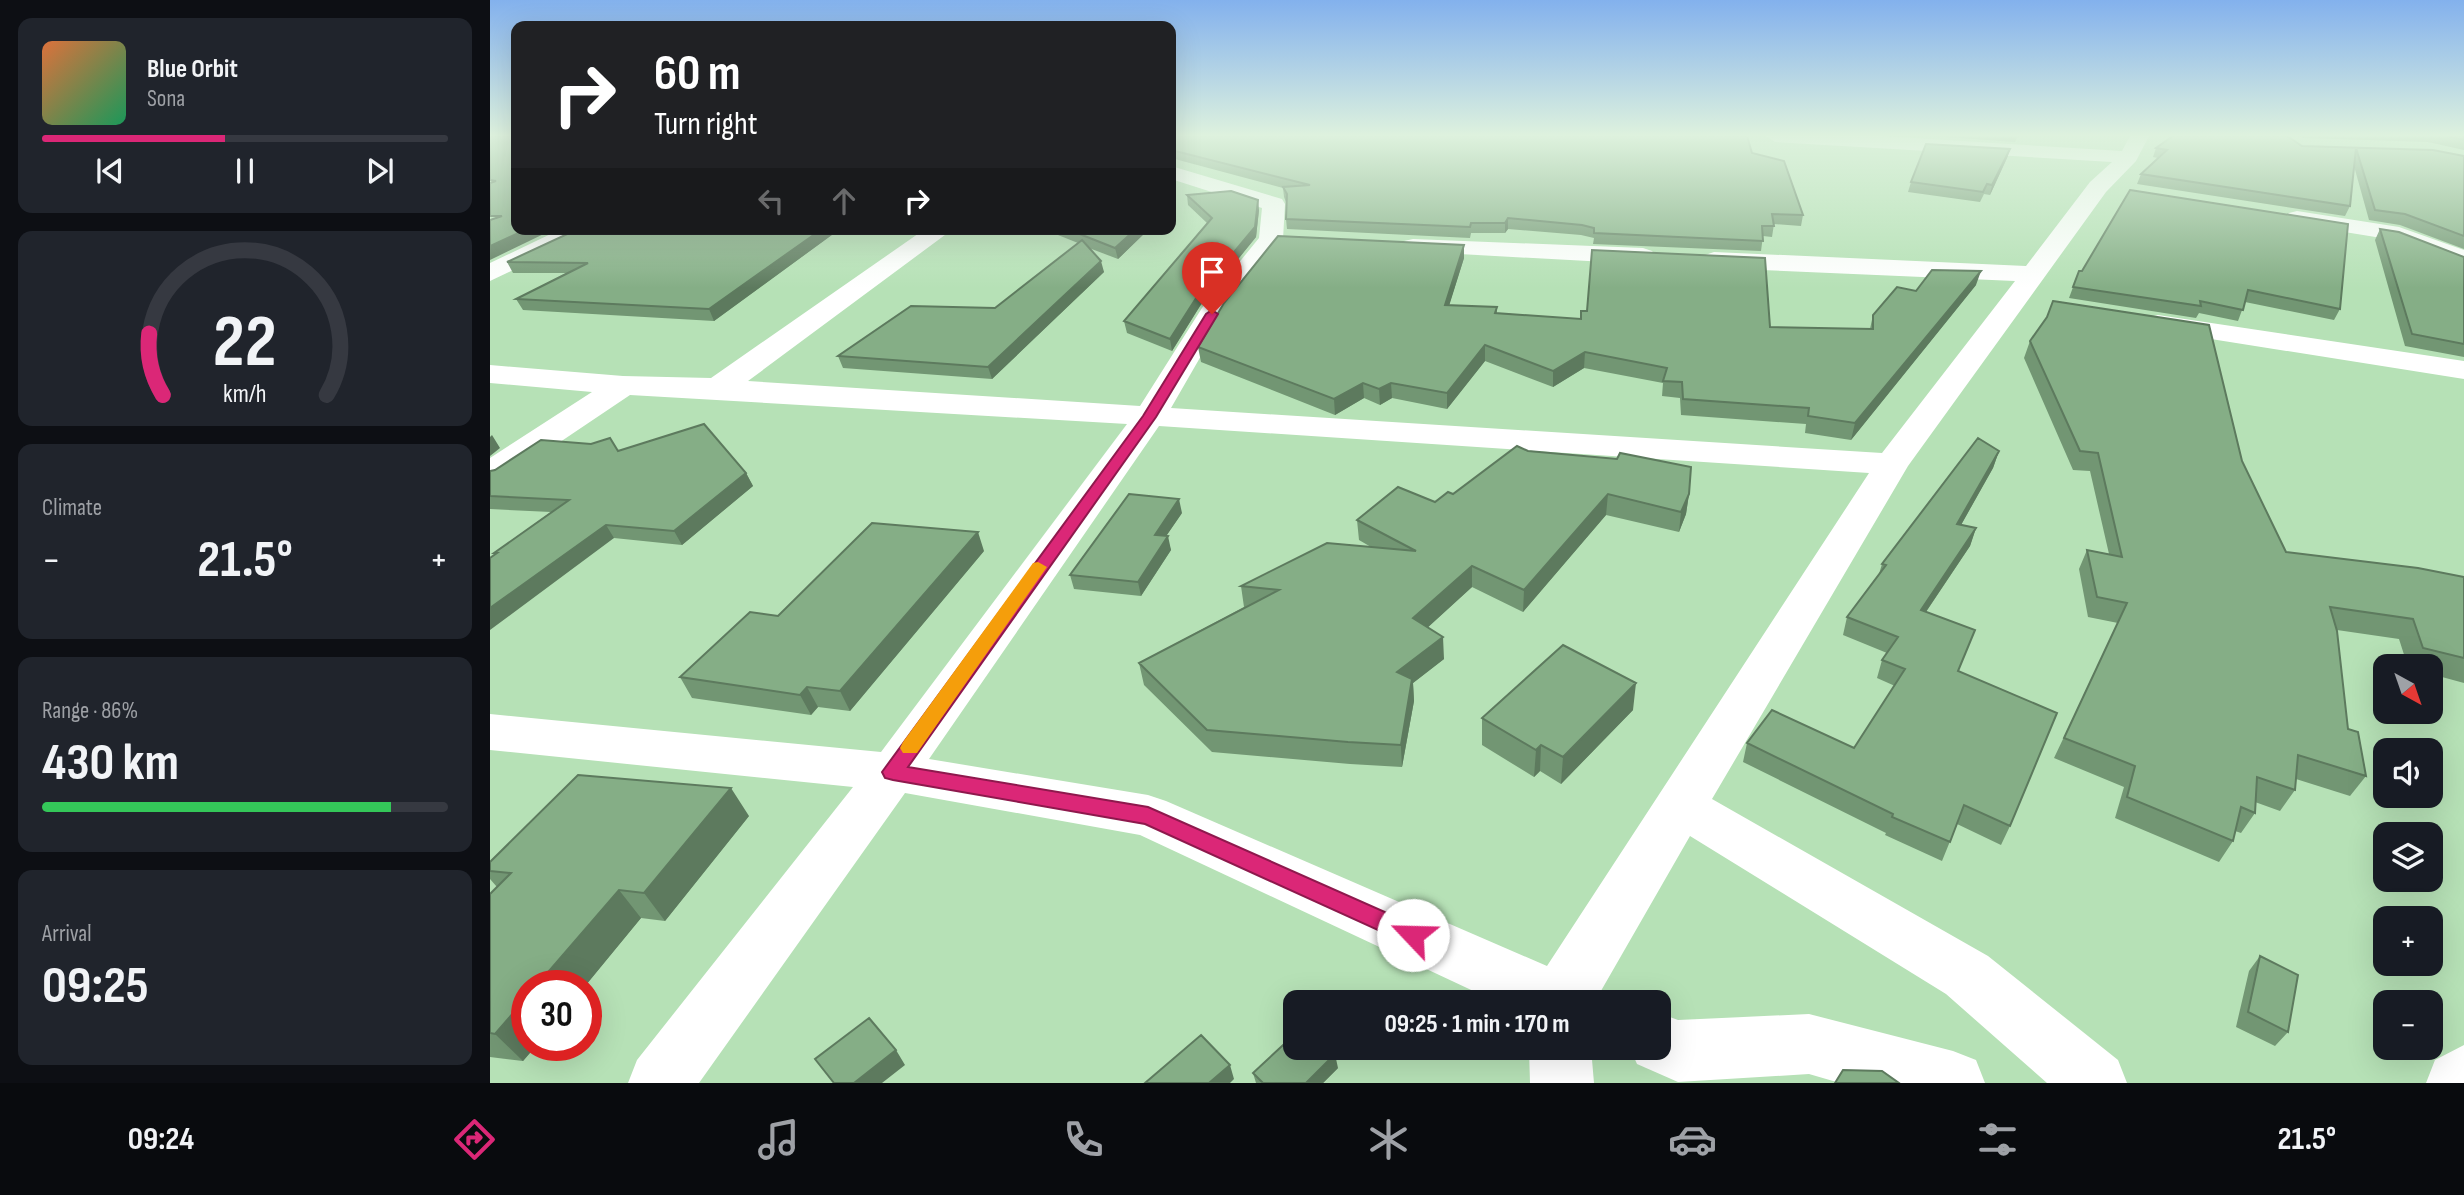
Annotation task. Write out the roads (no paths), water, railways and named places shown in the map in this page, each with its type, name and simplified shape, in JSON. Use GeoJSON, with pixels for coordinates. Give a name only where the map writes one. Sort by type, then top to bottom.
{"type":"FeatureCollection","features":[{"type":"Feature","properties":{"kind":"street"},"geometry":{"type":"LineString","coordinates":[[660,1083],[893,772],[1149,417],[1212,314],[1285,240],[1273,204],[1217,187]]}},
{"type":"Feature","properties":{"kind":"street"},"geometry":{"type":"LineString","coordinates":[[1573,990],[1678,804],[1892,464],[2029,294],[2098,187],[2126,191]]}},
{"type":"Feature","properties":{"kind":"street"},"geometry":{"type":"LineString","coordinates":[[2276,214],[2399,233],[2464,259]]}},
{"type":"Feature","properties":{"kind":"street"},"geometry":{"type":"LineString","coordinates":[[490,273],[569,235]]}},
{"type":"Feature","properties":{"kind":"street"},"geometry":{"type":"LineString","coordinates":[[718,388],[933,235]]}},
{"type":"Feature","properties":{"kind":"street"},"geometry":{"type":"LineString","coordinates":[[1396,245],[1679,258],[2029,294]]}},
{"type":"Feature","properties":{"kind":"street"},"geometry":{"type":"LineString","coordinates":[[2136,319],[2464,370]]}},
{"type":"Feature","properties":{"kind":"street"},"geometry":{"type":"LineString","coordinates":[[490,374],[622,385],[718,388],[1892,464]]}},
{"type":"Feature","properties":{"kind":"street"},"geometry":{"type":"LineString","coordinates":[[490,474],[622,385]]}},
{"type":"Feature","properties":{"kind":"street"},"geometry":{"type":"LineString","coordinates":[[490,732],[893,772],[1148,816],[1512,990]]}},
{"type":"Feature","properties":{"kind":"street"},"geometry":{"type":"LineString","coordinates":[[1678,804],[1966,975],[2095,1083]]}},
{"type":"Feature","properties":{"kind":"street"},"geometry":{"type":"LineString","coordinates":[[1671,1048],[1678,1051],[1809,1044],[1953,1083]]}},
{"type":"Feature","properties":{"kind":"street"},"geometry":{"type":"LineString","coordinates":[[1561,1060],[1562,1083]]}},
{"type":"Feature","properties":{"kind":"street"},"geometry":{"type":"LineString","coordinates":[[2458,1083],[2464,1077]]}}]}
